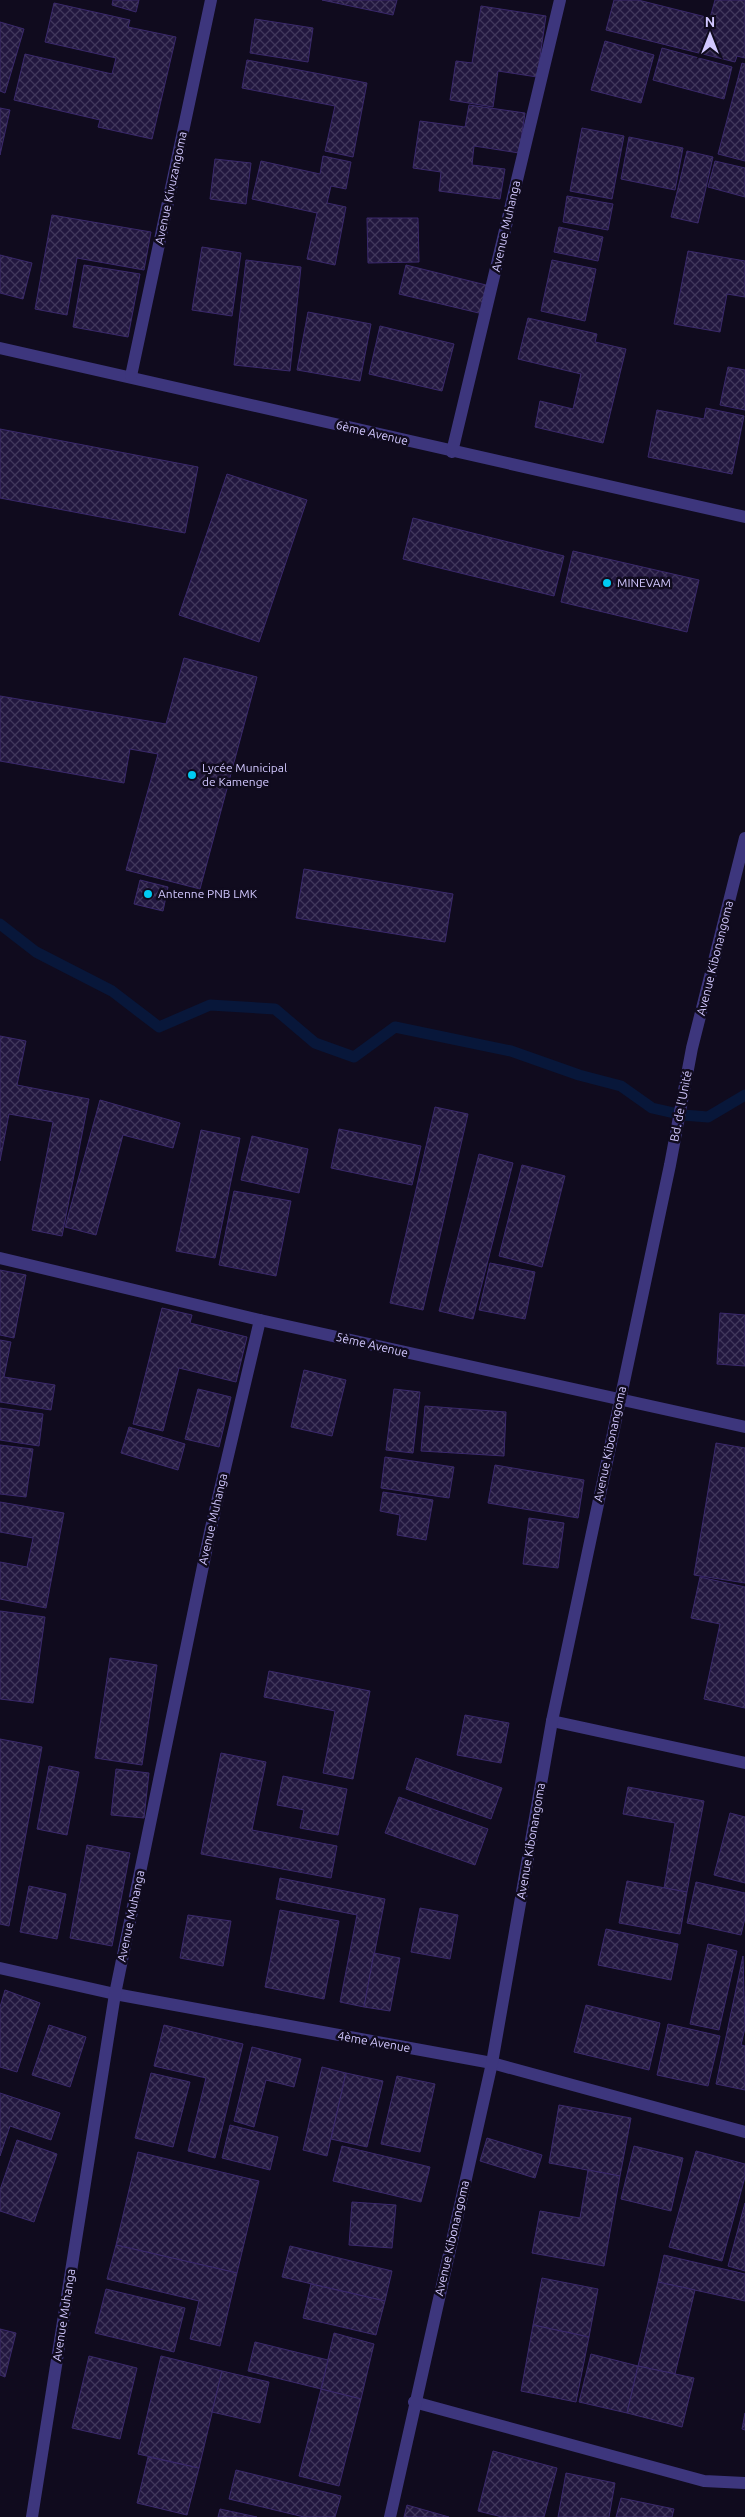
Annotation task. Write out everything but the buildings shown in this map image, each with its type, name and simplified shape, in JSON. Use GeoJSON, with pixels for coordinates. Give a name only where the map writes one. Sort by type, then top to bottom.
{"type":"FeatureCollection","features":[{"type":"Feature","properties":{"kind":"street","name":"Avenue Kivuzangoma"},"geometry":{"type":"LineString","coordinates":[[131,376],[211,0]]}},
{"type":"Feature","properties":{"kind":"street","name":"Avenue Muhanga"},"geometry":{"type":"LineString","coordinates":[[452,452],[560,0]]}},
{"type":"Feature","properties":{"kind":"street","name":"6ème Avenue"},"geometry":{"type":"LineString","coordinates":[[0,348],[131,376],[452,452],[745,517]]}},
{"type":"Feature","properties":{"kind":"street","name":"Avenue Kibonangoma"},"geometry":{"type":"LineString","coordinates":[[692,1048],[745,838]]}},
{"type":"Feature","properties":{"kind":"street","name":"Bd. de l'Unité"},"geometry":{"type":"LineString","coordinates":[[670,1165],[692,1048]]}},
{"type":"Feature","properties":{"kind":"street","name":"Avenue Kibonangoma"},"geometry":{"type":"LineString","coordinates":[[390,2517],[414,2402],[492,2063],[552,1721],[670,1165]]}},
{"type":"Feature","properties":{"kind":"street","name":"5ème Avenue"},"geometry":{"type":"LineString","coordinates":[[0,1258],[260,1320],[619,1401],[745,1427]]}},
{"type":"Feature","properties":{"kind":"street","name":"Avenue Muhanga"},"geometry":{"type":"LineString","coordinates":[[32,2517],[115,1994],[210,1532],[260,1320]]}},
{"type":"Feature","properties":{"kind":"street"},"geometry":{"type":"LineString","coordinates":[[552,1721],[745,1763]]}},
{"type":"Feature","properties":{"kind":"street","name":"4ème Avenue"},"geometry":{"type":"LineString","coordinates":[[0,1968],[115,1994],[492,2063],[745,2132]]}},
{"type":"Feature","properties":{"kind":"street"},"geometry":{"type":"LineString","coordinates":[[414,2402],[704,2481],[745,2483]]}},
{"type":"Feature","properties":{"kind":"waterway"},"geometry":{"type":"LineString","coordinates":[[0,924],[36,952],[112,991],[159,1027],[210,1005],[275,1009],[315,1043],[354,1057],[395,1027],[511,1051],[579,1075],[621,1086],[652,1108],[683,1115],[708,1117],[745,1095]]}},
{"type":"Feature","properties":{"kind":"place","name":"MINEVAM"},"geometry":{"type":"Point","coordinates":[607,583]}},
{"type":"Feature","properties":{"kind":"place","name":"Lycée Municipal de Kamenge"},"geometry":{"type":"Point","coordinates":[192,775]}},
{"type":"Feature","properties":{"kind":"place","name":"Antenne PNB LMK"},"geometry":{"type":"Point","coordinates":[148,894]}}]}
